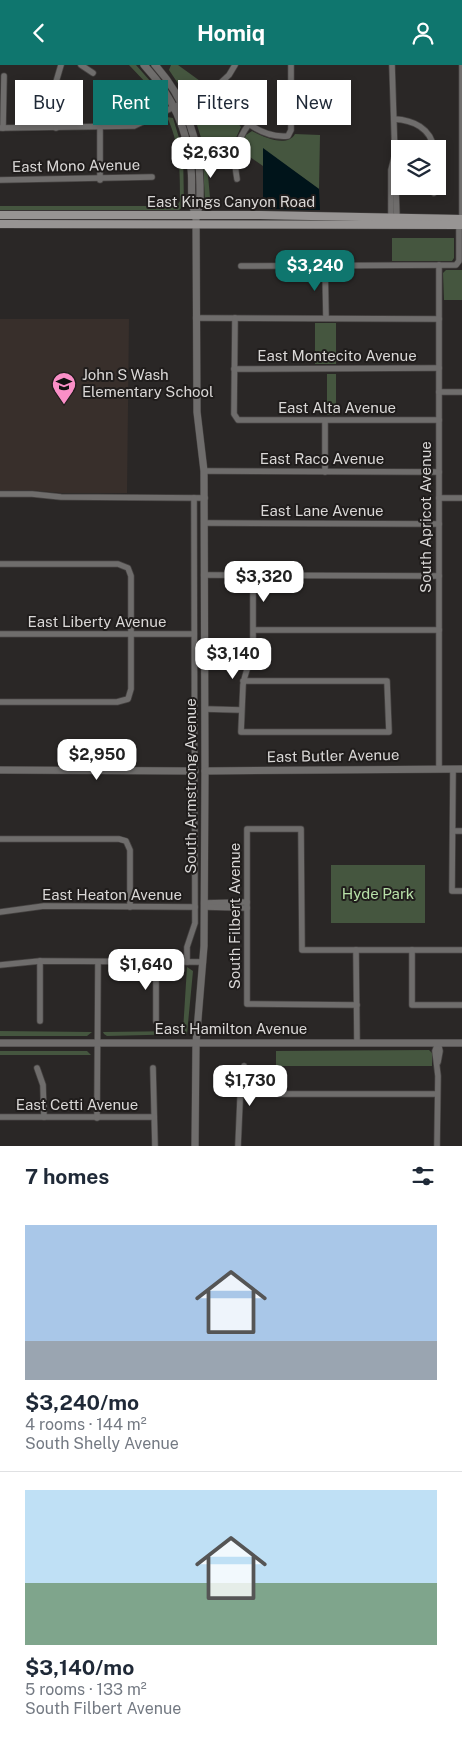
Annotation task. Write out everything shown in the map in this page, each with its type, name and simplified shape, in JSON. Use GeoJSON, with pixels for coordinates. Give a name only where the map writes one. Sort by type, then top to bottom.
{"type":"FeatureCollection","features":[{"type":"Feature","properties":{"kind":"main road","name":"East Kings Canyon Road"},"geometry":{"type":"LineString","coordinates":[[0,215],[196,215],[394,222]]}},
{"type":"Feature","properties":{"kind":"main road","name":"East Kings Canyon Road"},"geometry":{"type":"LineString","coordinates":[[0,224],[196,225],[461,222]]}},
{"type":"Feature","properties":{"kind":"street"},"geometry":{"type":"LineString","coordinates":[[56,127],[56,83],[61,65]]}},
{"type":"Feature","properties":{"kind":"street"},"geometry":{"type":"LineString","coordinates":[[81,65],[93,73]]}},
{"type":"Feature","properties":{"kind":"street"},"geometry":{"type":"LineString","coordinates":[[144,65],[158,81],[175,108],[187,142],[191,169],[192,208],[196,215]]}},
{"type":"Feature","properties":{"kind":"street"},"geometry":{"type":"LineString","coordinates":[[224,80],[235,65]]}},
{"type":"Feature","properties":{"kind":"street"},"geometry":{"type":"LineString","coordinates":[[251,125],[267,133],[285,137],[290,135],[291,65]]}},
{"type":"Feature","properties":{"kind":"street"},"geometry":{"type":"LineString","coordinates":[[392,65],[394,156],[397,170],[394,222]]}},
{"type":"Feature","properties":{"kind":"street"},"geometry":{"type":"LineString","coordinates":[[240,266],[458,264],[461,222],[462,65]]}},
{"type":"Feature","properties":{"kind":"street"},"geometry":{"type":"LineString","coordinates":[[160,66],[178,97]]}},
{"type":"Feature","properties":{"kind":"street"},"geometry":{"type":"LineString","coordinates":[[4,76],[1,128],[134,126],[178,106]]}},
{"type":"Feature","properties":{"kind":"street"},"geometry":{"type":"LineString","coordinates":[[394,119],[411,121],[424,130],[432,140]]}},
{"type":"Feature","properties":{"kind":"street"},"geometry":{"type":"LineString","coordinates":[[190,125],[200,165],[200,208],[196,215]]}},
{"type":"Feature","properties":{"kind":"street"},"geometry":{"type":"LineString","coordinates":[[237,179],[235,161],[237,145],[248,125]]}},
{"type":"Feature","properties":{"kind":"street"},"geometry":{"type":"LineString","coordinates":[[100,127],[100,179]]}},
{"type":"Feature","properties":{"kind":"street","name":"East Mono Avenue"},"geometry":{"type":"LineString","coordinates":[[0,180],[152,177]]}},
{"type":"Feature","properties":{"kind":"street","name":"South Armstrong Avenue"},"geometry":{"type":"LineString","coordinates":[[195,1146],[196,1043],[203,962],[205,771],[205,523],[204,471],[196,412],[196,215]]}},
{"type":"Feature","properties":{"kind":"street"},"geometry":{"type":"LineString","coordinates":[[325,265],[326,318]]}},
{"type":"Feature","properties":{"kind":"street","name":"South Apricot Avenue"},"geometry":{"type":"LineString","coordinates":[[439,265],[439,769]]}},
{"type":"Feature","properties":{"kind":"street"},"geometry":{"type":"LineString","coordinates":[[196,318],[439,319]]}},
{"type":"Feature","properties":{"kind":"street"},"geometry":{"type":"LineString","coordinates":[[234,369],[235,318]]}},
{"type":"Feature","properties":{"kind":"street","name":"East Montecito Avenue"},"geometry":{"type":"LineString","coordinates":[[234,369],[439,368]]}},
{"type":"Feature","properties":{"kind":"street","name":"East Alta Avenue"},"geometry":{"type":"LineString","coordinates":[[234,369],[236,418],[242,420],[439,420]]}},
{"type":"Feature","properties":{"kind":"street"},"geometry":{"type":"LineString","coordinates":[[439,392],[462,392]]}},
{"type":"Feature","properties":{"kind":"street"},"geometry":{"type":"LineString","coordinates":[[325,421],[325,471]]}},
{"type":"Feature","properties":{"kind":"street","name":"East Raco Avenue"},"geometry":{"type":"LineString","coordinates":[[204,471],[439,472]]}},
{"type":"Feature","properties":{"kind":"street"},"geometry":{"type":"LineString","coordinates":[[0,494],[32,494],[60,497],[204,498]]}},
{"type":"Feature","properties":{"kind":"street","name":"South Armstrong Avenue"},"geometry":{"type":"LineString","coordinates":[[187,961],[187,947],[194,925],[195,907],[194,498]]}},
{"type":"Feature","properties":{"kind":"street"},"geometry":{"type":"LineString","coordinates":[[439,498],[462,498]]}},
{"type":"Feature","properties":{"kind":"street","name":"East Lane Avenue"},"geometry":{"type":"LineString","coordinates":[[205,523],[439,524]]}},
{"type":"Feature","properties":{"kind":"street"},"geometry":{"type":"LineString","coordinates":[[0,564],[118,564],[128,568],[131,576],[131,689],[128,699],[117,702],[0,702]]}},
{"type":"Feature","properties":{"kind":"street"},"geometry":{"type":"LineString","coordinates":[[204,575],[439,576]]}},
{"type":"Feature","properties":{"kind":"street"},"geometry":{"type":"LineString","coordinates":[[244,681],[388,681],[389,732],[241,732],[244,681],[252,653],[254,630],[254,576]]}},
{"type":"Feature","properties":{"kind":"street"},"geometry":{"type":"LineString","coordinates":[[254,630],[439,630]]}},
{"type":"Feature","properties":{"kind":"street","name":"East Liberty Avenue"},"geometry":{"type":"LineString","coordinates":[[0,634],[194,634]]}},
{"type":"Feature","properties":{"kind":"street"},"geometry":{"type":"LineString","coordinates":[[205,709],[242,710]]}},
{"type":"Feature","properties":{"kind":"street"},"geometry":{"type":"LineString","coordinates":[[453,769],[452,891],[462,891]]}},
{"type":"Feature","properties":{"kind":"street","name":"East Butler Avenue"},"geometry":{"type":"LineString","coordinates":[[205,771],[462,769]]}},
{"type":"Feature","properties":{"kind":"street"},"geometry":{"type":"LineString","coordinates":[[0,770],[195,771]]}},
{"type":"Feature","properties":{"kind":"street","name":"South Filbert Avenue"},"geometry":{"type":"LineString","coordinates":[[356,950],[302,950],[301,829],[247,829],[247,1004],[357,1005]]}},
{"type":"Feature","properties":{"kind":"street"},"geometry":{"type":"LineString","coordinates":[[453,831],[462,831]]}},
{"type":"Feature","properties":{"kind":"street"},"geometry":{"type":"LineString","coordinates":[[0,839],[119,839],[128,843],[130,851],[130,907]]}},
{"type":"Feature","properties":{"kind":"street","name":"East Heaton Avenue"},"geometry":{"type":"LineString","coordinates":[[204,905],[247,905]]}},
{"type":"Feature","properties":{"kind":"street","name":"East Heaton Avenue"},"geometry":{"type":"LineString","coordinates":[[0,912],[44,906],[195,907]]}},
{"type":"Feature","properties":{"kind":"street"},"geometry":{"type":"LineString","coordinates":[[357,1042],[356,950],[462,950]]}},
{"type":"Feature","properties":{"kind":"street"},"geometry":{"type":"LineString","coordinates":[[412,950],[412,1005],[462,1005]]}},
{"type":"Feature","properties":{"kind":"street"},"geometry":{"type":"LineString","coordinates":[[0,965],[40,961],[203,962]]}},
{"type":"Feature","properties":{"kind":"street"},"geometry":{"type":"LineString","coordinates":[[40,961],[40,1021]]}},
{"type":"Feature","properties":{"kind":"street"},"geometry":{"type":"LineString","coordinates":[[156,961],[156,1021]]}},
{"type":"Feature","properties":{"kind":"street"},"geometry":{"type":"LineString","coordinates":[[97,1118],[98,962]]}},
{"type":"Feature","properties":{"kind":"street","name":"East Hamilton Avenue"},"geometry":{"type":"LineString","coordinates":[[0,1043],[462,1043]]}},
{"type":"Feature","properties":{"kind":"street"},"geometry":{"type":"LineString","coordinates":[[437,1146],[438,1062],[435,1051],[438,1043]]}},
{"type":"Feature","properties":{"kind":"street"},"geometry":{"type":"LineString","coordinates":[[238,1146],[240,1094],[244,1066]]}},
{"type":"Feature","properties":{"kind":"street"},"geometry":{"type":"LineString","coordinates":[[37,1068],[43,1085],[44,1117]]}},
{"type":"Feature","properties":{"kind":"street"},"geometry":{"type":"LineString","coordinates":[[153,1068],[155,1146]]}},
{"type":"Feature","properties":{"kind":"street"},"geometry":{"type":"LineString","coordinates":[[240,1094],[437,1094]]}},
{"type":"Feature","properties":{"kind":"street","name":"East Cetti Avenue"},"geometry":{"type":"LineString","coordinates":[[0,1117],[154,1117]]}},
{"type":"Feature","properties":{"kind":"shaded area"},"geometry":{"type":"Polygon","coordinates":[[[263,148],[319,189],[320,210],[263,209],[263,148]]]}},
{"type":"Feature","properties":{"kind":"shaded area","name":"John S Wash Elementary School"},"geometry":{"type":"Polygon","coordinates":[[[0,319],[129,319],[127,493],[61,493],[0,490],[0,319]]]}},
{"type":"Feature","properties":{"kind":"green space"},"geometry":{"type":"Polygon","coordinates":[[[129,65],[136,65],[149,80],[143,80],[129,65]]]}},
{"type":"Feature","properties":{"kind":"green space"},"geometry":{"type":"Polygon","coordinates":[[[171,65],[178,65],[199,80],[178,80],[178,84],[169,70],[171,65]]]}},
{"type":"Feature","properties":{"kind":"green space"},"geometry":{"type":"Polygon","coordinates":[[[168,117],[173,118],[183,151],[184,205],[179,210],[0,210],[0,206],[177,206],[180,201],[180,179],[177,148],[168,117]]]}},
{"type":"Feature","properties":{"kind":"green space"},"geometry":{"type":"Polygon","coordinates":[[[197,125],[239,125],[241,127],[234,142],[205,141],[211,209],[205,203],[202,141],[197,125]]]}},
{"type":"Feature","properties":{"kind":"green space"},"geometry":{"type":"Polygon","coordinates":[[[252,131],[281,141],[291,138],[295,134],[320,135],[319,189],[263,149],[263,166],[240,150],[246,135],[252,131]]]}},
{"type":"Feature","properties":{"kind":"green space"},"geometry":{"type":"Polygon","coordinates":[[[392,238],[454,238],[454,258],[452,261],[392,261],[392,238]]]}},
{"type":"Feature","properties":{"kind":"green space"},"geometry":{"type":"Polygon","coordinates":[[[446,270],[462,270],[462,300],[444,300],[443,273],[446,270]]]}},
{"type":"Feature","properties":{"kind":"green space"},"geometry":{"type":"Polygon","coordinates":[[[315,323],[336,323],[336,364],[315,364],[315,323]]]}},
{"type":"Feature","properties":{"kind":"green space"},"geometry":{"type":"Polygon","coordinates":[[[327,374],[336,374],[336,415],[327,415],[327,374]]]}},
{"type":"Feature","properties":{"kind":"green space","name":"Hyde Park"},"geometry":{"type":"Polygon","coordinates":[[[331,865],[425,865],[425,923],[331,923],[331,865]]]}},
{"type":"Feature","properties":{"kind":"green space"},"geometry":{"type":"Polygon","coordinates":[[[187,967],[193,971],[187,1034],[107,1036],[104,1034],[103,1032],[183,1031],[187,967]]]}},
{"type":"Feature","properties":{"kind":"green space"},"geometry":{"type":"Polygon","coordinates":[[[0,1031],[92,1032],[87,1036],[0,1036],[0,1031]]]}},
{"type":"Feature","properties":{"kind":"green space"},"geometry":{"type":"Polygon","coordinates":[[[429,1050],[432,1053],[432,1066],[276,1066],[276,1051],[429,1050]]]}},
{"type":"Feature","properties":{"kind":"green space"},"geometry":{"type":"Polygon","coordinates":[[[0,1051],[87,1051],[91,1055],[0,1055],[0,1051]]]}},
{"type":"Feature","properties":{"kind":"place","name":"John S Wash Elementary School"},"geometry":{"type":"Point","coordinates":[64,405]}}]}
